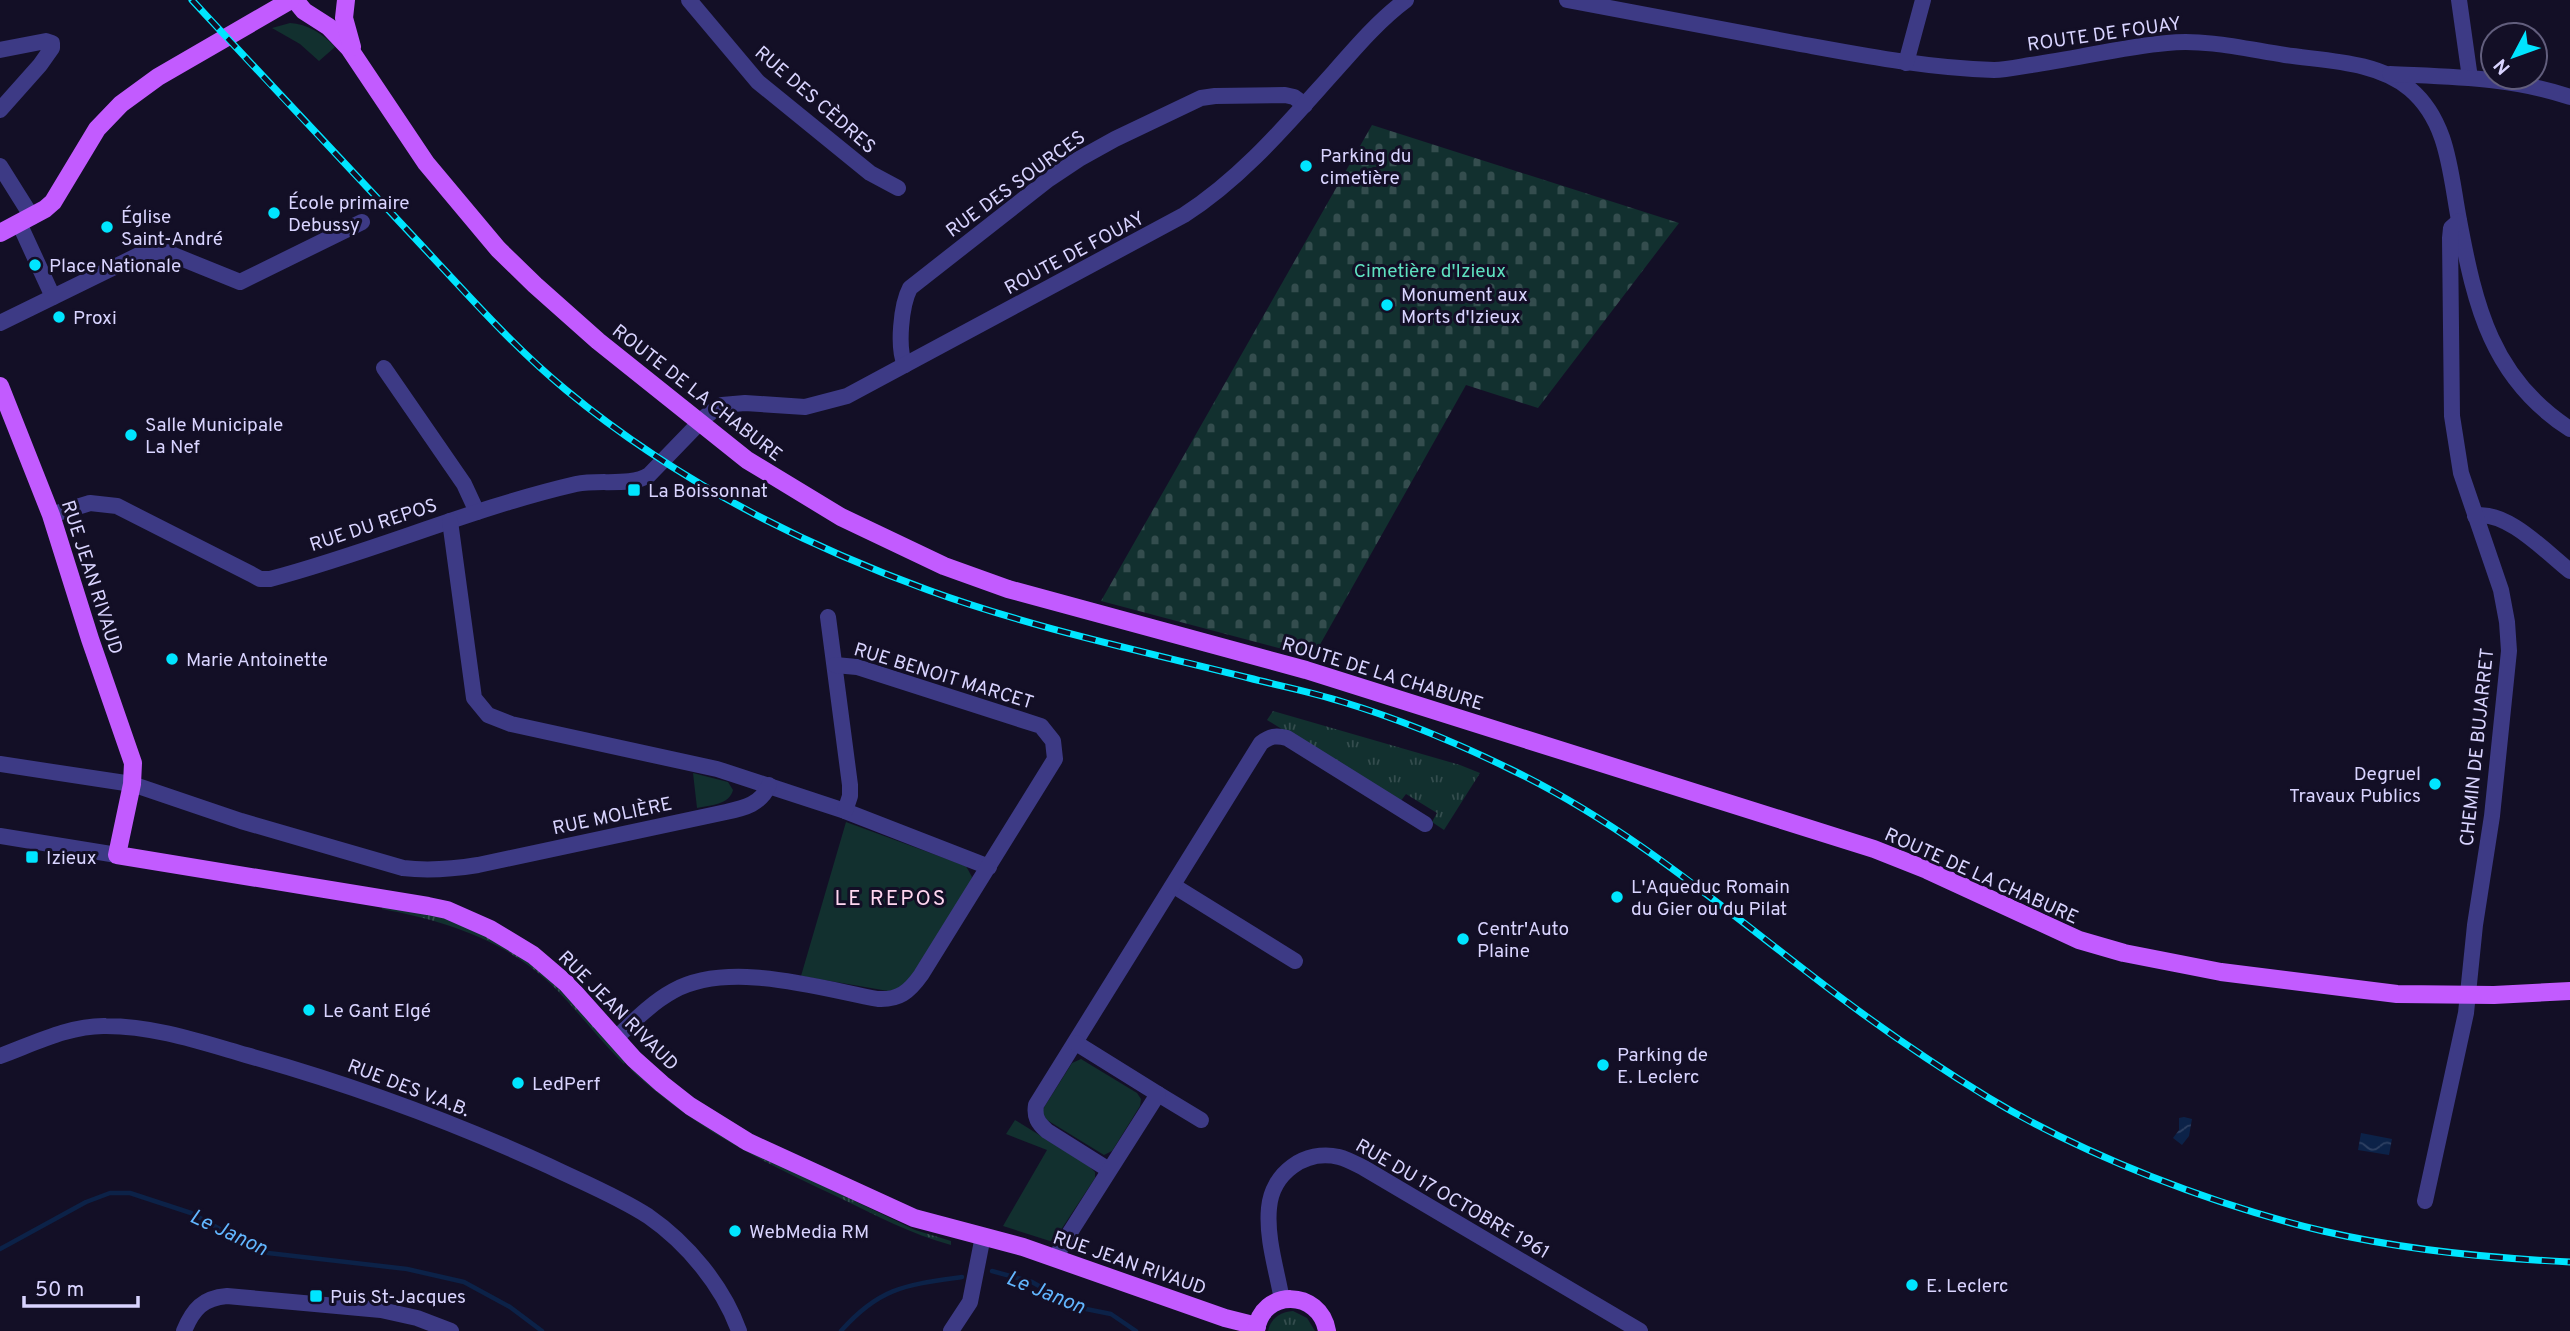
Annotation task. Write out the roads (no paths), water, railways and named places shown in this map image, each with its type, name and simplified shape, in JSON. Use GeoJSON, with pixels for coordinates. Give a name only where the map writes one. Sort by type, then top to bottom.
{"type":"FeatureCollection","features":[{"type":"Feature","properties":{"kind":"main road"},"geometry":{"type":"LineString","coordinates":[[0,233],[46,209],[56,199],[97,129],[139,89],[293,0]]}},
{"type":"Feature","properties":{"kind":"main road","name":"ROUTE DE LA CHABURE"},"geometry":{"type":"LineString","coordinates":[[293,0],[309,16],[336,33],[356,57],[426,163],[498,249],[694,430],[831,511],[889,541],[1008,589],[1307,670],[1874,849],[1927,870],[2090,944],[2221,972],[2397,994],[2467,995],[2570,990]]}},
{"type":"Feature","properties":{"kind":"main road","name":"ROUTE DE LA CHABURE"},"geometry":{"type":"LineString","coordinates":[[346,0],[346,30],[356,57]]}},
{"type":"Feature","properties":{"kind":"main road","name":"RUE JEAN RIVAUD"},"geometry":{"type":"LineString","coordinates":[[0,386],[51,515],[131,756],[134,771],[117,855],[447,910],[490,929],[533,955],[567,984],[634,1059],[690,1106],[748,1142],[914,1218],[1056,1259],[1257,1329]]}},
{"type":"Feature","properties":{"kind":"main road"},"geometry":{"type":"LineString","coordinates":[[1257,1329],[1266,1309],[1282,1300],[1294,1299],[1306,1301],[1316,1308],[1323,1317],[1327,1331]]}},
{"type":"Feature","properties":{"kind":"street","name":"RUE DES CÈDRES"},"geometry":{"type":"LineString","coordinates":[[689,0],[758,82],[870,173],[898,188]]}},
{"type":"Feature","properties":{"kind":"street","name":"ROUTE DE FOUAY"},"geometry":{"type":"LineString","coordinates":[[694,430],[713,411],[734,403],[797,407],[826,403],[847,396],[1151,234],[1206,201],[1229,183],[1364,39],[1406,0]]}},
{"type":"Feature","properties":{"kind":"street","name":"ROUTE DE FOUAY"},"geometry":{"type":"LineString","coordinates":[[1567,0],[1906,63],[1998,70],[2166,43],[2197,41],[2350,65],[2390,74],[2507,81],[2541,87],[2570,97]]}},
{"type":"Feature","properties":{"kind":"street"},"geometry":{"type":"LineString","coordinates":[[1906,63],[1923,0]]}},
{"type":"Feature","properties":{"kind":"street"},"geometry":{"type":"LineString","coordinates":[[2459,0],[2470,78]]}},
{"type":"Feature","properties":{"kind":"street"},"geometry":{"type":"LineString","coordinates":[[0,50],[46,41],[52,43],[52,48],[40,65],[0,110]]}},
{"type":"Feature","properties":{"kind":"street","name":"ROUTE DE FOUAY"},"geometry":{"type":"LineString","coordinates":[[2390,74],[2411,90],[2429,109],[2443,136],[2474,287],[2487,331],[2498,354],[2529,395],[2553,418],[2570,429]]}},
{"type":"Feature","properties":{"kind":"street","name":"RUE DES SOURCES"},"geometry":{"type":"LineString","coordinates":[[905,365],[901,353],[904,304],[910,288],[1079,159],[1201,98],[1285,95],[1294,97],[1304,105]]}},
{"type":"Feature","properties":{"kind":"street"},"geometry":{"type":"LineString","coordinates":[[0,166],[26,220],[53,297]]}},
{"type":"Feature","properties":{"kind":"street","name":"CHEMIN DE BUJARRET"},"geometry":{"type":"LineString","coordinates":[[2425,1201],[2466,1013],[2475,925],[2492,816],[2509,652],[2501,590],[2461,473],[2452,416],[2450,238],[2451,228],[2459,220]]}},
{"type":"Feature","properties":{"kind":"street"},"geometry":{"type":"LineString","coordinates":[[0,323],[145,252],[156,250],[176,255],[240,282],[362,222]]}},
{"type":"Feature","properties":{"kind":"street"},"geometry":{"type":"LineString","coordinates":[[384,368],[464,484],[477,512]]}},
{"type":"Feature","properties":{"kind":"street","name":"RUE DU REPOS"},"geometry":{"type":"LineString","coordinates":[[51,515],[90,503],[117,506],[251,575],[270,579],[542,491],[587,482],[631,482],[649,475],[694,430]]}},
{"type":"Feature","properties":{"kind":"street"},"geometry":{"type":"LineString","coordinates":[[2475,516],[2488,514],[2502,519],[2570,571]]}},
{"type":"Feature","properties":{"kind":"street"},"geometry":{"type":"LineString","coordinates":[[450,521],[474,698],[488,715],[511,724],[717,769],[845,811],[989,867]]}},
{"type":"Feature","properties":{"kind":"street","name":"RUE BENOIT MARCET"},"geometry":{"type":"LineString","coordinates":[[828,617],[850,785],[845,811]]}},
{"type":"Feature","properties":{"kind":"street","name":"RUE BENOIT MARCET"},"geometry":{"type":"LineString","coordinates":[[615,1038],[654,1003],[673,991],[692,982],[715,977],[766,978],[878,999],[892,999],[903,995],[922,975],[1055,759],[1056,750],[1048,732],[1041,726],[857,667],[835,665]]}},
{"type":"Feature","properties":{"kind":"street"},"geometry":{"type":"LineString","coordinates":[[1110,1170],[1047,1131],[1038,1123],[1036,1105],[1261,743],[1269,737],[1287,738],[1425,824]]}},
{"type":"Feature","properties":{"kind":"street"},"geometry":{"type":"LineString","coordinates":[[0,764],[132,784]]}},
{"type":"Feature","properties":{"kind":"street","name":"RUE MOLIÈRE"},"geometry":{"type":"LineString","coordinates":[[132,784],[241,821],[403,868],[455,869],[739,809],[760,799],[769,785]]}},
{"type":"Feature","properties":{"kind":"street"},"geometry":{"type":"LineString","coordinates":[[0,836],[117,855]]}},
{"type":"Feature","properties":{"kind":"street"},"geometry":{"type":"LineString","coordinates":[[1174,886],[1294,961]]}},
{"type":"Feature","properties":{"kind":"street","name":"RUE DES V.A.B."},"geometry":{"type":"LineString","coordinates":[[0,1056],[73,1030],[104,1026],[139,1028],[295,1068],[403,1105],[535,1160],[613,1196],[648,1216],[698,1263],[722,1295],[739,1331]]}},
{"type":"Feature","properties":{"kind":"street"},"geometry":{"type":"LineString","coordinates":[[1076,1043],[1201,1120]]}},
{"type":"Feature","properties":{"kind":"street"},"geometry":{"type":"LineString","coordinates":[[1056,1259],[1158,1094]]}},
{"type":"Feature","properties":{"kind":"street","name":"RUE DU 17 OCTOBRE 1961"},"geometry":{"type":"LineString","coordinates":[[1282,1300],[1268,1208],[1272,1192],[1280,1177],[1294,1164],[1325,1155],[1341,1157],[1364,1168],[1640,1331]]}},
{"type":"Feature","properties":{"kind":"street"},"geometry":{"type":"LineString","coordinates":[[959,1328],[973,1291],[983,1237]]}},
{"type":"Feature","properties":{"kind":"street"},"geometry":{"type":"LineString","coordinates":[[184,1331],[191,1315],[204,1301],[227,1296],[381,1310],[417,1318],[451,1331]]}},
{"type":"Feature","properties":{"kind":"water"},"geometry":{"type":"Polygon","coordinates":[[[2179,1118],[2192,1119],[2189,1136],[2182,1145],[2173,1138],[2179,1130],[2179,1118]]]}},
{"type":"Feature","properties":{"kind":"water"},"geometry":{"type":"Polygon","coordinates":[[[2361,1133],[2392,1139],[2389,1155],[2358,1150],[2361,1133]]]}},
{"type":"Feature","properties":{"kind":"waterway","name":"Le Janon"},"geometry":{"type":"LineString","coordinates":[[0,1249],[86,1202],[110,1193],[130,1193],[191,1213],[268,1253],[407,1269],[464,1282],[510,1307],[542,1331]]}},
{"type":"Feature","properties":{"kind":"waterway","name":"Le Janon"},"geometry":{"type":"LineString","coordinates":[[992,1271],[1032,1282],[1076,1307],[1111,1314],[1136,1331]]}},
{"type":"Feature","properties":{"kind":"waterway","name":"Le Janon"},"geometry":{"type":"LineString","coordinates":[[841,1331],[868,1305],[895,1290],[962,1277]]}},
{"type":"Feature","properties":{"kind":"railway"},"geometry":{"type":"LineString","coordinates":[[192,0],[466,294],[525,353],[566,390],[649,452],[738,505],[880,572],[967,604],[1087,638],[1331,698],[1406,724],[1490,759],[1555,792],[1640,846],[1858,1010],[1970,1086],[2026,1119],[2108,1159],[2238,1207],[2353,1238],[2446,1252],[2570,1262]]}},
{"type":"Feature","properties":{"kind":"place","name":"Parking du cimetière"},"geometry":{"type":"Point","coordinates":[1306,166]}},
{"type":"Feature","properties":{"kind":"place","name":"École primaire Debussy"},"geometry":{"type":"Point","coordinates":[274,213]}},
{"type":"Feature","properties":{"kind":"place","name":"Église Saint-André"},"geometry":{"type":"Point","coordinates":[107,227]}},
{"type":"Feature","properties":{"kind":"place","name":"Place Nationale"},"geometry":{"type":"Point","coordinates":[35,265]}},
{"type":"Feature","properties":{"kind":"place","name":"Monument aux Morts d'Izieux"},"geometry":{"type":"Point","coordinates":[1387,305]}},
{"type":"Feature","properties":{"kind":"place","name":"Proxi"},"geometry":{"type":"Point","coordinates":[59,317]}},
{"type":"Feature","properties":{"kind":"place","name":"Salle Municipale La Nef"},"geometry":{"type":"Point","coordinates":[131,435]}},
{"type":"Feature","properties":{"kind":"place","name":"La Boissonnat"},"geometry":{"type":"Point","coordinates":[634,490]}},
{"type":"Feature","properties":{"kind":"place","name":"Marie Antoinette"},"geometry":{"type":"Point","coordinates":[172,659]}},
{"type":"Feature","properties":{"kind":"place","name":"Degruel Travaux Publics"},"geometry":{"type":"Point","coordinates":[2435,784]}},
{"type":"Feature","properties":{"kind":"place","name":"Izieux"},"geometry":{"type":"Point","coordinates":[32,857]}},
{"type":"Feature","properties":{"kind":"place","name":"L'Aqueduc Romain du Gier ou du Pilat"},"geometry":{"type":"Point","coordinates":[1617,897]}},
{"type":"Feature","properties":{"kind":"place","name":"Centr'Auto Plaine"},"geometry":{"type":"Point","coordinates":[1463,939]}},
{"type":"Feature","properties":{"kind":"place","name":"Le Gant Elgé"},"geometry":{"type":"Point","coordinates":[309,1010]}},
{"type":"Feature","properties":{"kind":"place","name":"Parking de E. Leclerc"},"geometry":{"type":"Point","coordinates":[1603,1065]}},
{"type":"Feature","properties":{"kind":"place","name":"LedPerf"},"geometry":{"type":"Point","coordinates":[518,1083]}},
{"type":"Feature","properties":{"kind":"place","name":"WebMedia RM"},"geometry":{"type":"Point","coordinates":[735,1231]}},
{"type":"Feature","properties":{"kind":"place","name":"E. Leclerc"},"geometry":{"type":"Point","coordinates":[1912,1285]}},
{"type":"Feature","properties":{"kind":"place","name":"Puis St-Jacques"},"geometry":{"type":"Point","coordinates":[316,1296]}},
{"type":"Feature","properties":{"kind":"district","name":"LE REPOS"},"geometry":{"type":"Point","coordinates":[891,898]}},
{"type":"Feature","properties":{"kind":"park label","name":"Cimetière d'Izieux"},"geometry":{"type":"Point","coordinates":[1430,270]}}]}
